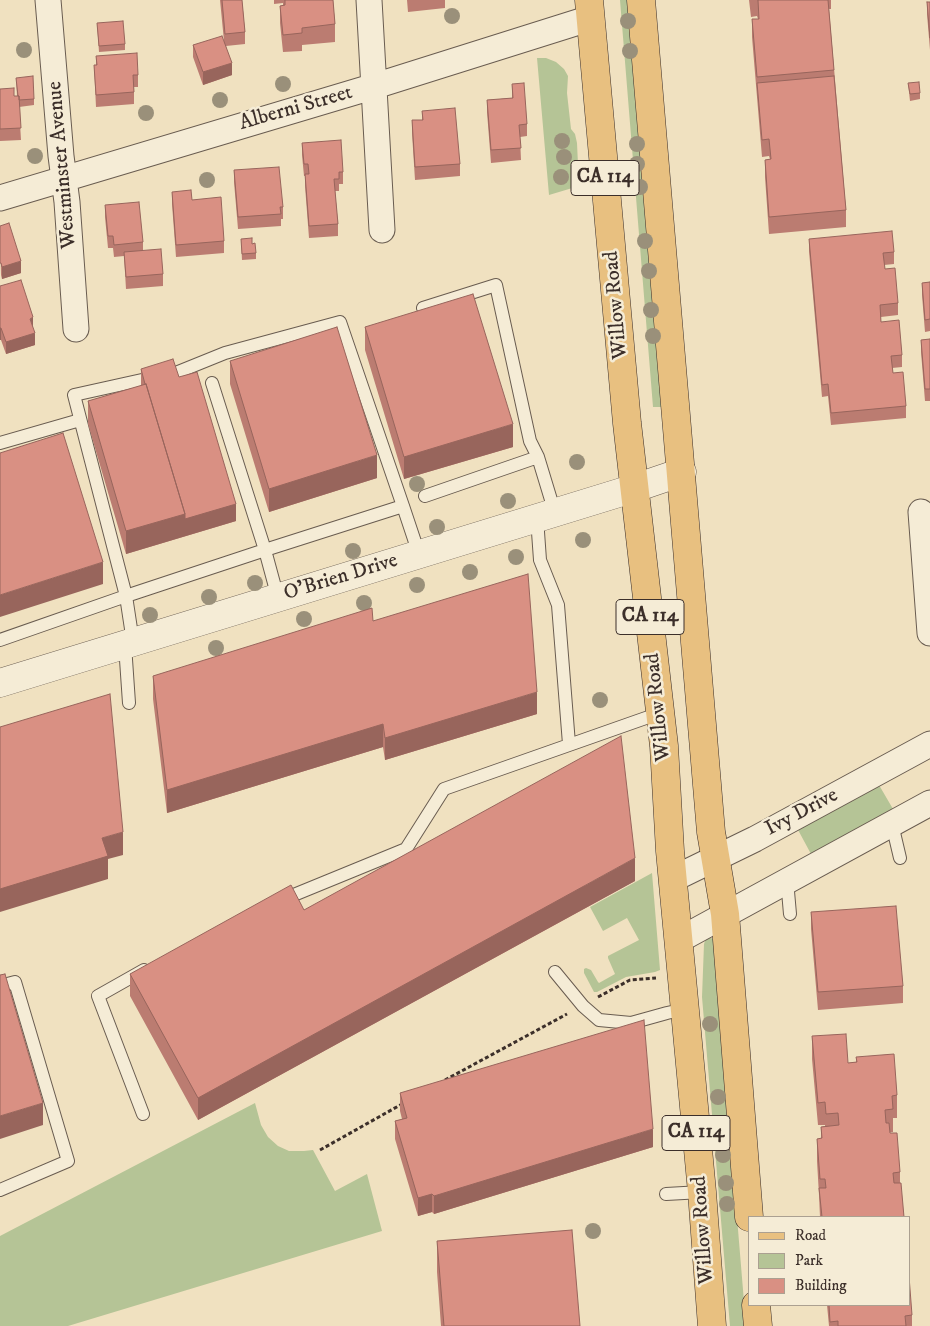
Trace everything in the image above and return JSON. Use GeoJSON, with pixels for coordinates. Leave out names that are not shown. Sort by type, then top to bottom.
{"type":"FeatureCollection","features":[{"type":"Feature","properties":{"kind":"main road","name":"Willow Road"},"geometry":{"type":"LineString","coordinates":[[641,0],[711,832],[725,914],[749,1216]]}},
{"type":"Feature","properties":{"kind":"main road","name":"Willow Road"},"geometry":{"type":"LineString","coordinates":[[590,9],[628,423],[664,746],[673,879],[702,1192],[712,1326]]}},
{"type":"Feature","properties":{"kind":"main road"},"geometry":{"type":"LineString","coordinates":[[756,1306],[758,1326]]}},
{"type":"Feature","properties":{"kind":"street","name":"Westminster Avenue"},"geometry":{"type":"LineString","coordinates":[[48,0],[76,329]]}},
{"type":"Feature","properties":{"kind":"street"},"geometry":{"type":"LineString","coordinates":[[369,0],[382,230]]}},
{"type":"Feature","properties":{"kind":"street","name":"Alberni Street"},"geometry":{"type":"LineString","coordinates":[[0,198],[375,86],[590,9]]}},
{"type":"Feature","properties":{"kind":"street","name":"O'Brien Drive"},"geometry":{"type":"LineString","coordinates":[[0,682],[129,644],[682,472]]}},
{"type":"Feature","properties":{"kind":"street"},"geometry":{"type":"LineString","coordinates":[[920,512],[930,633]]}},
{"type":"Feature","properties":{"kind":"street","name":"Ivy Drive"},"geometry":{"type":"LineString","coordinates":[[673,879],[755,839],[928,747]]}},
{"type":"Feature","properties":{"kind":"street"},"geometry":{"type":"LineString","coordinates":[[679,940],[930,803]]}},
{"type":"Feature","properties":{"kind":"lane"},"geometry":{"type":"LineString","coordinates":[[423,308],[496,285],[530,441],[538,457],[546,515],[540,560],[558,605],[569,744]]}},
{"type":"Feature","properties":{"kind":"lane"},"geometry":{"type":"LineString","coordinates":[[129,703],[129,644],[126,596],[74,395],[178,372],[225,353],[340,322],[419,554]]}},
{"type":"Feature","properties":{"kind":"lane"},"geometry":{"type":"LineString","coordinates":[[212,384],[265,550],[278,598]]}},
{"type":"Feature","properties":{"kind":"lane"},"geometry":{"type":"LineString","coordinates":[[0,443],[80,420]]}},
{"type":"Feature","properties":{"kind":"lane"},"geometry":{"type":"LineString","coordinates":[[425,496],[538,457]]}},
{"type":"Feature","properties":{"kind":"lane"},"geometry":{"type":"LineString","coordinates":[[0,640],[126,596],[403,506]]}},
{"type":"Feature","properties":{"kind":"lane"},"geometry":{"type":"LineString","coordinates":[[265,906],[406,849],[444,789],[660,713]]}},
{"type":"Feature","properties":{"kind":"lane"},"geometry":{"type":"LineString","coordinates":[[892,824],[900,858]]}},
{"type":"Feature","properties":{"kind":"lane"},"geometry":{"type":"LineString","coordinates":[[787,880],[790,914]]}},
{"type":"Feature","properties":{"kind":"lane"},"geometry":{"type":"LineString","coordinates":[[142,1114],[98,996],[156,964]]}},
{"type":"Feature","properties":{"kind":"lane"},"geometry":{"type":"LineString","coordinates":[[555,972],[583,1006],[599,1020],[631,1023],[685,1009]]}},
{"type":"Feature","properties":{"kind":"lane"},"geometry":{"type":"LineString","coordinates":[[0,986],[14,982],[68,1161],[0,1190]]}},
{"type":"Feature","properties":{"kind":"lane"},"geometry":{"type":"LineString","coordinates":[[666,1194],[702,1192]]}},
{"type":"Feature","properties":{"kind":"path"},"geometry":{"type":"LineString","coordinates":[[444,1080],[630,980],[664,978]]}},
{"type":"Feature","properties":{"kind":"path"},"geometry":{"type":"LineString","coordinates":[[320,1150],[403,1104]]}},
{"type":"Feature","properties":{"kind":"green space"},"geometry":{"type":"Polygon","coordinates":[[[620,0],[631,0],[668,407],[653,407],[620,0]]]}},
{"type":"Feature","properties":{"kind":"green space"},"geometry":{"type":"Polygon","coordinates":[[[537,58],[546,58],[556,62],[564,69],[568,76],[567,93],[571,129],[575,134],[577,143],[579,186],[549,195],[537,58]]]}},
{"type":"Feature","properties":{"kind":"green space"},"geometry":{"type":"Polygon","coordinates":[[[879,785],[893,809],[811,854],[797,828],[879,785]]]}},
{"type":"Feature","properties":{"kind":"green space"},"geometry":{"type":"Polygon","coordinates":[[[652,873],[660,970],[626,977],[594,992],[584,973],[584,969],[591,970],[599,983],[615,974],[608,956],[639,940],[627,918],[603,931],[590,907],[652,873]]]}},
{"type":"Feature","properties":{"kind":"green space"},"geometry":{"type":"Polygon","coordinates":[[[710,937],[714,940],[746,1326],[730,1326],[702,997],[704,944],[710,937]]]}},
{"type":"Feature","properties":{"kind":"green space"},"geometry":{"type":"Polygon","coordinates":[[[255,1103],[261,1125],[268,1137],[278,1146],[289,1151],[313,1150],[335,1191],[367,1174],[382,1231],[68,1326],[0,1326],[0,1236],[255,1103]]]}},
{"type":"Feature","properties":{"kind":"building"},"geometry":{"type":"Polygon","coordinates":[[[222,0],[242,0],[245,32],[225,34],[222,0]]]}},
{"type":"Feature","properties":{"kind":"building"},"geometry":{"type":"Polygon","coordinates":[[[285,0],[333,0],[335,24],[302,28],[302,33],[283,35],[280,6],[285,5],[285,0]]]}},
{"type":"Feature","properties":{"kind":"building"},"geometry":{"type":"Polygon","coordinates":[[[758,0],[828,0],[834,70],[757,77],[752,19],[759,19],[758,0]]]}},
{"type":"Feature","properties":{"kind":"building"},"geometry":{"type":"Polygon","coordinates":[[[927,2],[930,2],[930,38],[927,2]]]}},
{"type":"Feature","properties":{"kind":"building"},"geometry":{"type":"Polygon","coordinates":[[[123,21],[125,44],[99,46],[97,23],[123,21]]]}},
{"type":"Feature","properties":{"kind":"building"},"geometry":{"type":"Polygon","coordinates":[[[222,36],[232,63],[203,72],[193,45],[222,36]]]}},
{"type":"Feature","properties":{"kind":"building"},"geometry":{"type":"Polygon","coordinates":[[[137,53],[138,75],[133,75],[134,92],[96,95],[94,65],[97,65],[96,56],[137,53]]]}},
{"type":"Feature","properties":{"kind":"building"},"geometry":{"type":"Polygon","coordinates":[[[33,76],[34,99],[19,100],[16,78],[33,76]]]}},
{"type":"Feature","properties":{"kind":"building"},"geometry":{"type":"Polygon","coordinates":[[[834,76],[846,210],[769,217],[765,160],[771,159],[769,139],[762,140],[757,83],[834,76]]]}},
{"type":"Feature","properties":{"kind":"building"},"geometry":{"type":"Polygon","coordinates":[[[919,82],[920,93],[910,94],[908,83],[919,82]]]}},
{"type":"Feature","properties":{"kind":"building"},"geometry":{"type":"Polygon","coordinates":[[[524,83],[527,124],[519,125],[521,148],[491,150],[487,100],[513,98],[512,84],[524,83]]]}},
{"type":"Feature","properties":{"kind":"building"},"geometry":{"type":"Polygon","coordinates":[[[14,88],[14,96],[19,96],[21,128],[0,129],[0,89],[14,88]]]}},
{"type":"Feature","properties":{"kind":"building"},"geometry":{"type":"Polygon","coordinates":[[[455,108],[460,164],[415,167],[412,120],[423,120],[422,111],[455,108]]]}},
{"type":"Feature","properties":{"kind":"building"},"geometry":{"type":"Polygon","coordinates":[[[341,140],[343,172],[339,172],[339,179],[334,179],[338,224],[309,226],[305,174],[309,174],[308,164],[304,164],[302,143],[341,140]]]}},
{"type":"Feature","properties":{"kind":"building"},"geometry":{"type":"Polygon","coordinates":[[[279,167],[283,207],[280,207],[281,214],[238,217],[234,170],[279,167]]]}},
{"type":"Feature","properties":{"kind":"building"},"geometry":{"type":"Polygon","coordinates":[[[191,190],[192,200],[221,197],[224,241],[176,245],[172,192],[191,190]]]}},
{"type":"Feature","properties":{"kind":"building"},"geometry":{"type":"Polygon","coordinates":[[[139,202],[143,242],[114,245],[113,236],[108,236],[105,205],[139,202]]]}},
{"type":"Feature","properties":{"kind":"building"},"geometry":{"type":"Polygon","coordinates":[[[9,223],[21,261],[2,267],[0,263],[0,226],[9,223]]]}},
{"type":"Feature","properties":{"kind":"building"},"geometry":{"type":"Polygon","coordinates":[[[892,231],[894,252],[883,253],[885,269],[895,268],[898,303],[880,305],[881,322],[899,320],[902,355],[891,356],[893,373],[903,372],[906,406],[831,413],[828,384],[822,385],[809,239],[892,231]]]}},
{"type":"Feature","properties":{"kind":"building"},"geometry":{"type":"Polygon","coordinates":[[[252,238],[252,244],[255,243],[256,253],[242,254],[241,239],[252,238]]]}},
{"type":"Feature","properties":{"kind":"building"},"geometry":{"type":"Polygon","coordinates":[[[161,249],[163,274],[126,277],[124,252],[161,249]]]}},
{"type":"Feature","properties":{"kind":"building"},"geometry":{"type":"Polygon","coordinates":[[[21,280],[33,317],[30,319],[35,333],[6,342],[0,328],[0,286],[21,280]]]}},
{"type":"Feature","properties":{"kind":"building"},"geometry":{"type":"Polygon","coordinates":[[[930,282],[930,319],[925,320],[922,283],[930,282]]]}},
{"type":"Feature","properties":{"kind":"building"},"geometry":{"type":"Polygon","coordinates":[[[473,294],[513,424],[404,457],[365,327],[473,294]]]}},
{"type":"Feature","properties":{"kind":"building"},"geometry":{"type":"Polygon","coordinates":[[[337,327],[377,455],[269,489],[230,361],[337,327]]]}},
{"type":"Feature","properties":{"kind":"building"},"geometry":{"type":"Polygon","coordinates":[[[930,339],[930,389],[925,389],[921,340],[930,339]]]}},
{"type":"Feature","properties":{"kind":"building"},"geometry":{"type":"Polygon","coordinates":[[[173,359],[179,377],[197,372],[236,504],[185,519],[141,369],[173,359]]]}},
{"type":"Feature","properties":{"kind":"building"},"geometry":{"type":"Polygon","coordinates":[[[146,384],[185,514],[126,531],[88,401],[146,384]]]}},
{"type":"Feature","properties":{"kind":"building"},"geometry":{"type":"Polygon","coordinates":[[[63,433],[103,562],[0,595],[0,453],[63,433]]]}},
{"type":"Feature","properties":{"kind":"building"},"geometry":{"type":"Polygon","coordinates":[[[528,574],[537,692],[385,738],[383,724],[167,790],[153,676],[372,608],[373,621],[528,574]]]}},
{"type":"Feature","properties":{"kind":"building"},"geometry":{"type":"Polygon","coordinates":[[[110,694],[123,832],[102,838],[108,856],[0,889],[0,727],[110,694]]]}},
{"type":"Feature","properties":{"kind":"building"},"geometry":{"type":"Polygon","coordinates":[[[621,736],[635,858],[198,1098],[130,974],[291,885],[304,910],[621,736]]]}},
{"type":"Feature","properties":{"kind":"building"},"geometry":{"type":"Polygon","coordinates":[[[896,906],[903,986],[818,992],[811,912],[896,906]]]}},
{"type":"Feature","properties":{"kind":"building"},"geometry":{"type":"Polygon","coordinates":[[[5,974],[43,1103],[0,1116],[0,975],[5,974]]]}},
{"type":"Feature","properties":{"kind":"building"},"geometry":{"type":"Polygon","coordinates":[[[644,1020],[653,1129],[434,1196],[432,1194],[418,1198],[395,1121],[407,1118],[400,1093],[644,1020]]]}},
{"type":"Feature","properties":{"kind":"building"},"geometry":{"type":"Polygon","coordinates":[[[846,1034],[848,1063],[857,1062],[856,1057],[894,1054],[897,1095],[892,1096],[893,1109],[885,1110],[886,1123],[889,1123],[890,1133],[897,1133],[900,1172],[893,1173],[894,1183],[901,1183],[904,1216],[822,1216],[819,1188],[826,1188],[825,1179],[820,1179],[817,1139],[822,1138],[821,1127],[839,1125],[838,1113],[826,1114],[825,1102],[818,1103],[812,1036],[846,1034]]]}},
{"type":"Feature","properties":{"kind":"building"},"geometry":{"type":"Polygon","coordinates":[[[572,1230],[580,1326],[444,1326],[437,1241],[572,1230]]]}},
{"type":"Feature","properties":{"kind":"building"},"geometry":{"type":"Polygon","coordinates":[[[910,1289],[912,1315],[905,1316],[906,1326],[838,1326],[838,1321],[830,1322],[829,1306],[910,1306],[910,1289]]]}}]}
